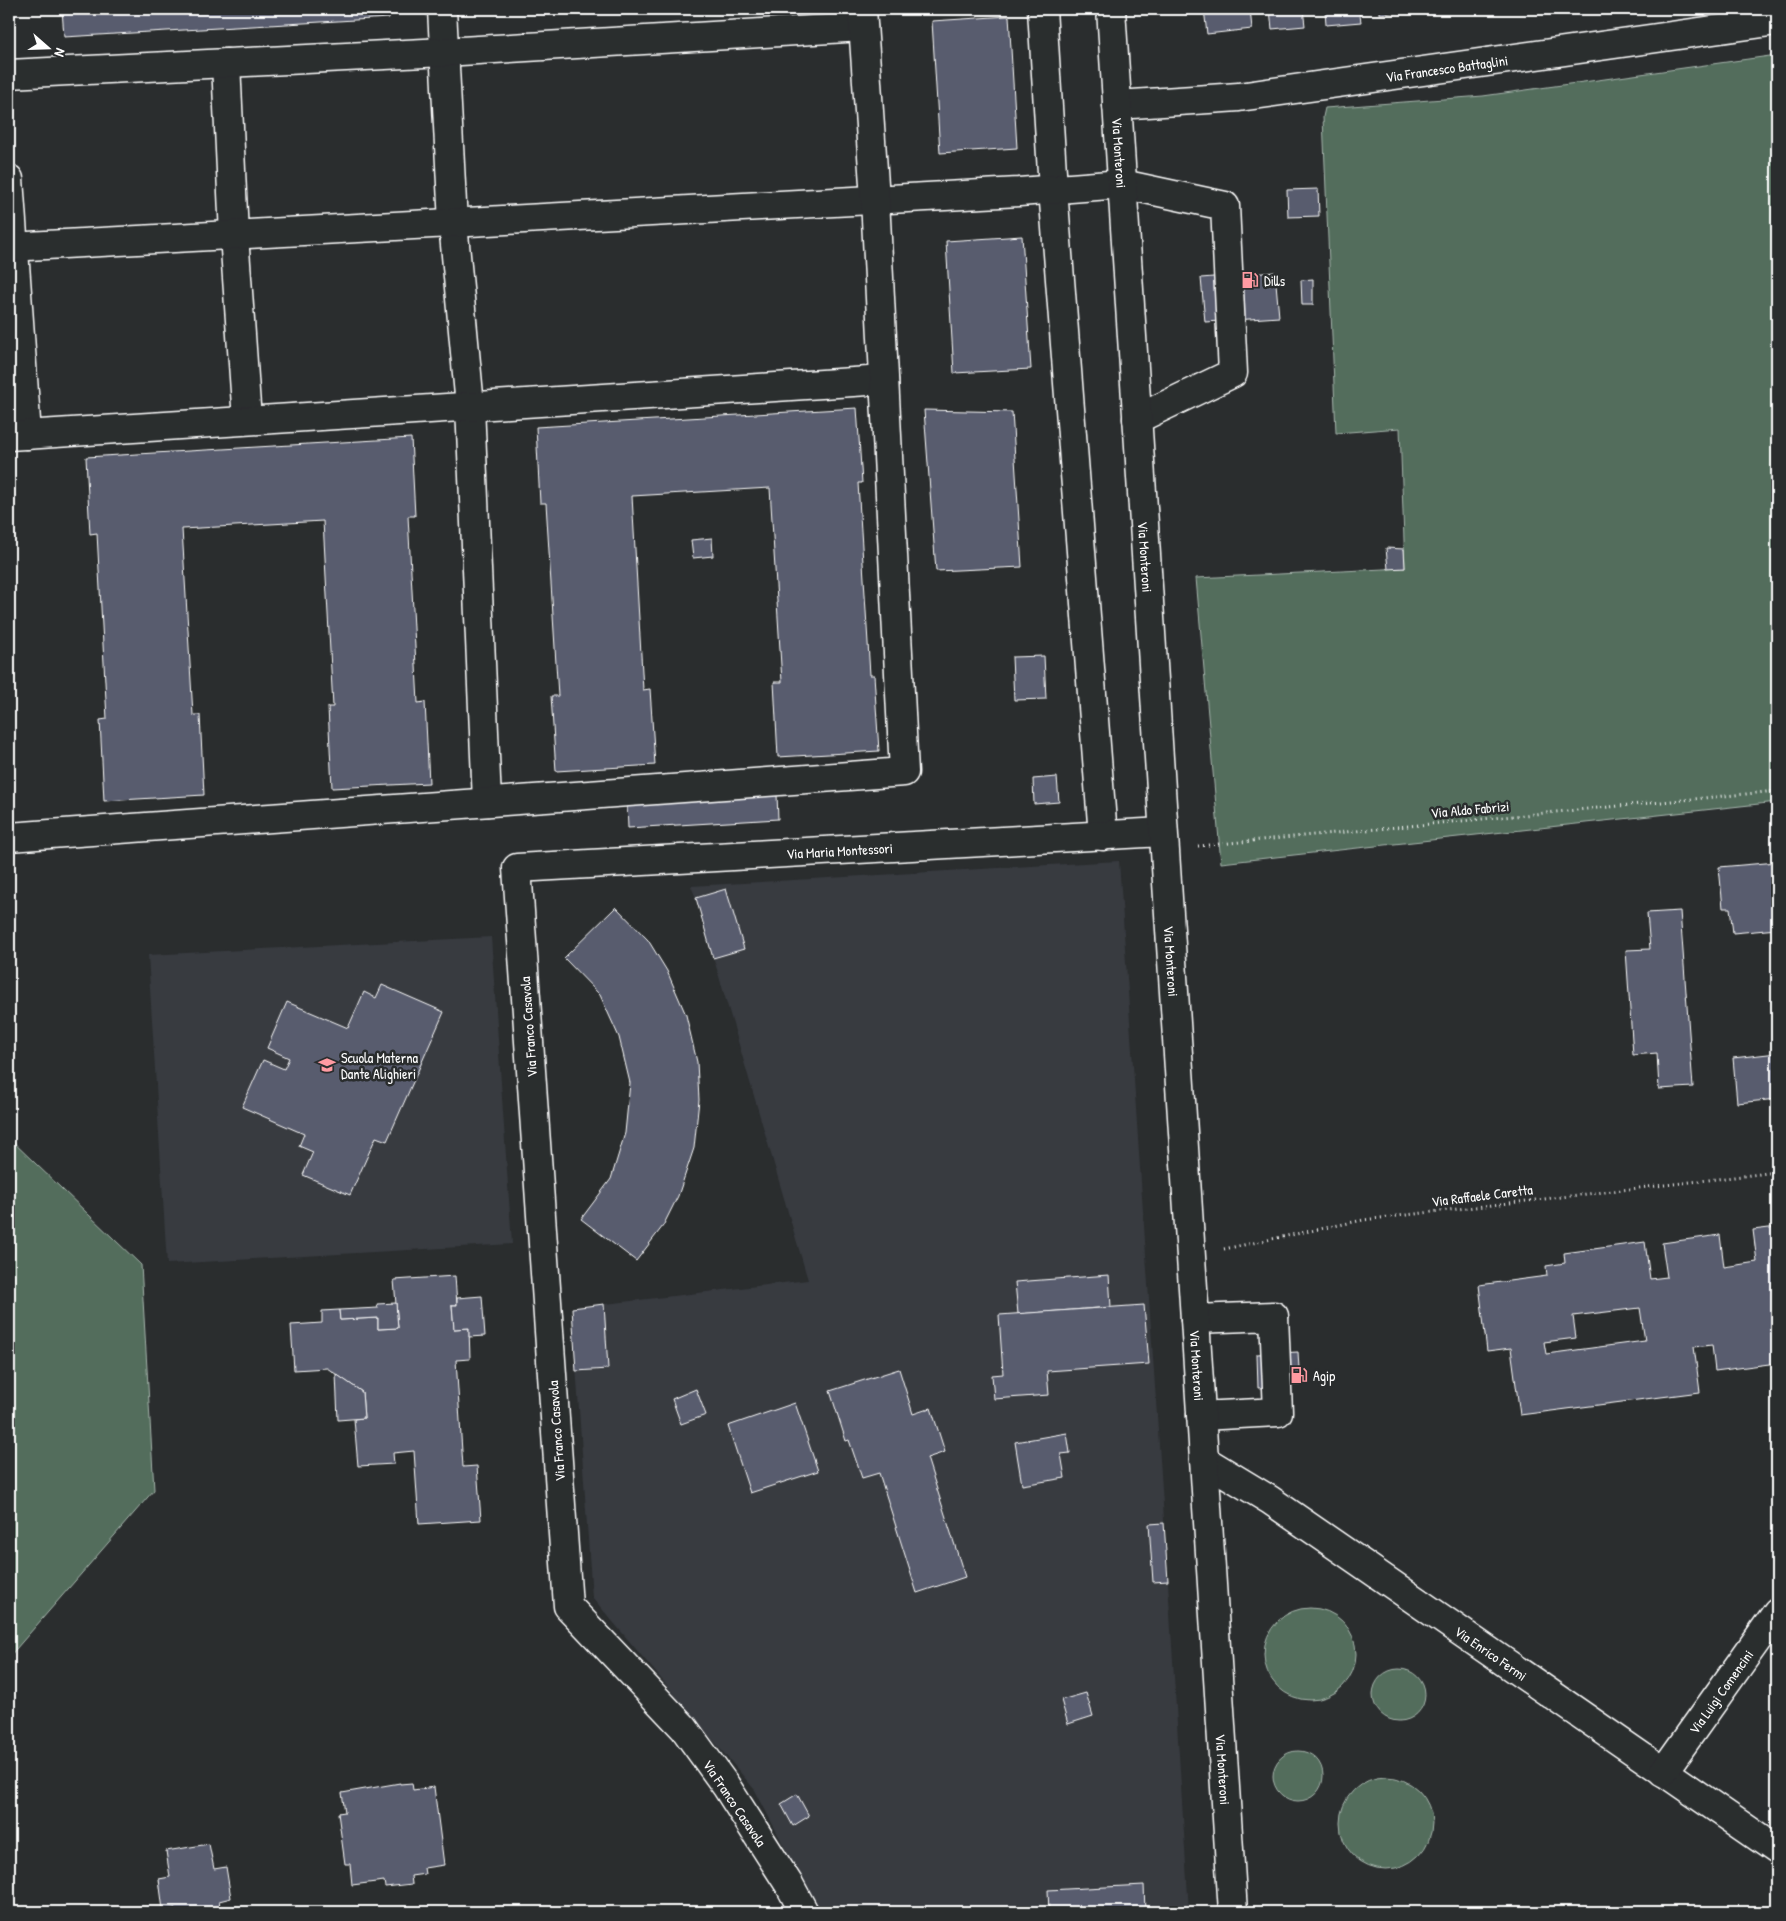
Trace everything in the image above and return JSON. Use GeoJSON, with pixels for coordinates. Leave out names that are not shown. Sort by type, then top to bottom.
{"type":"FeatureCollection","features":[{"type":"Feature","properties":{"kind":"street"},"geometry":{"type":"LineString","coordinates":[[442,9],[453,223],[470,406],[487,802]]}},
{"type":"Feature","properties":{"kind":"street"},"geometry":{"type":"LineString","coordinates":[[1042,9],[1053,189],[1102,836]]}},
{"type":"Feature","properties":{"kind":"street","name":"Via Monteroni"},"geometry":{"type":"LineString","coordinates":[[1111,9],[1233,1912]]}},
{"type":"Feature","properties":{"kind":"street"},"geometry":{"type":"LineString","coordinates":[[9,74],[444,52],[862,18],[875,200],[904,772],[9,837]]}},
{"type":"Feature","properties":{"kind":"street","name":"Via Francesco Battaglini"},"geometry":{"type":"LineString","coordinates":[[1117,105],[1239,97],[1777,21]]}},
{"type":"Feature","properties":{"kind":"street"},"geometry":{"type":"LineString","coordinates":[[226,63],[234,235],[247,420]]}},
{"type":"Feature","properties":{"kind":"street"},"geometry":{"type":"LineString","coordinates":[[9,179],[18,435],[884,380]]}},
{"type":"Feature","properties":{"kind":"street"},"geometry":{"type":"LineString","coordinates":[[11,247],[875,200],[1122,184],[1225,206],[1233,373],[1137,419]]}},
{"type":"Feature","properties":{"kind":"street","name":"Via Maria Montessori"},"geometry":{"type":"LineString","coordinates":[[517,868],[1102,836],[1164,841]]}},
{"type":"Feature","properties":{"kind":"street","name":"Via Franco Casavola"},"geometry":{"type":"LineString","coordinates":[[517,868],[568,1606],[684,1728],[726,1786],[790,1886],[804,1912]]}},
{"type":"Feature","properties":{"kind":"street"},"geometry":{"type":"LineString","coordinates":[[1195,1320],[1274,1316],[1278,1412],[1201,1416]]}},
{"type":"Feature","properties":{"kind":"street","name":"Via Enrico Fermi"},"geometry":{"type":"LineString","coordinates":[[1204,1460],[1270,1500],[1777,1850]]}},
{"type":"Feature","properties":{"kind":"street","name":"Via Luigi Comencini"},"geometry":{"type":"LineString","coordinates":[[1663,1772],[1777,1612]]}},
{"type":"Feature","properties":{"kind":"path","name":"Via Aldo Fabrizi"},"geometry":{"type":"LineString","coordinates":[[1164,841],[1777,791]]}},
{"type":"Feature","properties":{"kind":"path","name":"Via Raffaele Caretta"},"geometry":{"type":"LineString","coordinates":[[1191,1256],[1364,1220],[1777,1172]]}},
{"type":"Feature","properties":{"kind":"shaded area"},"geometry":{"type":"Polygon","coordinates":[[[1119,861],[1189,1912],[818,1912],[755,1790],[592,1597],[572,1308],[808,1280],[691,886],[1119,861]]]}},
{"type":"Feature","properties":{"kind":"shaded area","name":"Scuola Materna Dante Alighieri"},"geometry":{"type":"Polygon","coordinates":[[[491,937],[512,1244],[167,1264],[148,955],[491,937]]]}},
{"type":"Feature","properties":{"kind":"green space"},"geometry":{"type":"Polygon","coordinates":[[[1777,55],[1777,802],[1221,863],[1196,578],[1405,568],[1400,428],[1336,433],[1323,117],[1325,108],[1483,96],[1777,55]]]}},
{"type":"Feature","properties":{"kind":"green space"},"geometry":{"type":"Polygon","coordinates":[[[9,1138],[141,1265],[154,1490],[9,1657],[9,1138]]]}},
{"type":"Feature","properties":{"kind":"green space"},"geometry":{"type":"Polygon","coordinates":[[[1310,1608],[1328,1611],[1343,1621],[1353,1636],[1356,1654],[1353,1672],[1343,1687],[1328,1697],[1310,1700],[1292,1697],[1277,1687],[1267,1672],[1264,1654],[1267,1636],[1277,1621],[1292,1611],[1310,1608]]]}},
{"type":"Feature","properties":{"kind":"green space"},"geometry":{"type":"Polygon","coordinates":[[[1399,1669],[1409,1671],[1417,1677],[1423,1685],[1425,1695],[1423,1705],[1417,1713],[1409,1719],[1399,1721],[1389,1719],[1381,1713],[1375,1705],[1373,1695],[1375,1685],[1381,1677],[1389,1671],[1399,1669]]]}},
{"type":"Feature","properties":{"kind":"green space"},"geometry":{"type":"Polygon","coordinates":[[[1303,1751],[1316,1758],[1322,1766],[1322,1786],[1316,1794],[1308,1800],[1293,1801],[1280,1794],[1274,1786],[1273,1771],[1280,1758],[1288,1752],[1303,1751]]]}},
{"type":"Feature","properties":{"kind":"green space"},"geometry":{"type":"Polygon","coordinates":[[[1386,1777],[1404,1780],[1419,1790],[1429,1805],[1432,1823],[1429,1841],[1419,1856],[1404,1866],[1386,1869],[1368,1866],[1353,1856],[1343,1841],[1340,1823],[1343,1805],[1353,1790],[1368,1780],[1386,1777]]]}},
{"type":"Feature","properties":{"kind":"building"},"geometry":{"type":"Polygon","coordinates":[[[62,9],[389,9],[389,18],[64,37],[62,9]]]}},
{"type":"Feature","properties":{"kind":"building"},"geometry":{"type":"Polygon","coordinates":[[[1204,9],[1250,9],[1252,29],[1207,34],[1204,9]]]}},
{"type":"Feature","properties":{"kind":"building"},"geometry":{"type":"Polygon","coordinates":[[[1270,9],[1303,9],[1305,26],[1272,29],[1270,9]]]}},
{"type":"Feature","properties":{"kind":"building"},"geometry":{"type":"Polygon","coordinates":[[[1325,9],[1359,9],[1361,22],[1326,25],[1325,9]]]}},
{"type":"Feature","properties":{"kind":"building"},"geometry":{"type":"Polygon","coordinates":[[[1380,9],[1412,9],[1412,10],[1380,14],[1380,9]]]}},
{"type":"Feature","properties":{"kind":"building"},"geometry":{"type":"Polygon","coordinates":[[[1430,9],[1452,9],[1430,13],[1430,9]]]}},
{"type":"Feature","properties":{"kind":"building"},"geometry":{"type":"Polygon","coordinates":[[[1009,16],[1017,148],[940,153],[932,21],[1009,16]]]}},
{"type":"Feature","properties":{"kind":"building"},"geometry":{"type":"Polygon","coordinates":[[[1318,189],[1319,216],[1288,217],[1287,190],[1318,189]]]}},
{"type":"Feature","properties":{"kind":"building"},"geometry":{"type":"Polygon","coordinates":[[[1022,236],[1031,369],[954,373],[946,241],[1022,236]]]}},
{"type":"Feature","properties":{"kind":"building"},"geometry":{"type":"Polygon","coordinates":[[[1275,272],[1279,317],[1205,322],[1201,278],[1275,272]]]}},
{"type":"Feature","properties":{"kind":"building"},"geometry":{"type":"Polygon","coordinates":[[[1313,279],[1313,305],[1302,305],[1301,280],[1313,279]]]}},
{"type":"Feature","properties":{"kind":"building"},"geometry":{"type":"Polygon","coordinates":[[[857,408],[862,483],[858,483],[870,675],[874,675],[879,751],[778,757],[774,682],[782,682],[770,488],[632,496],[643,690],[650,689],[655,765],[556,771],[551,696],[558,696],[546,503],[540,503],[536,427],[857,408]]]}},
{"type":"Feature","properties":{"kind":"building"},"geometry":{"type":"Polygon","coordinates":[[[924,410],[1012,412],[1022,567],[936,571],[924,410]]]}},
{"type":"Feature","properties":{"kind":"building"},"geometry":{"type":"Polygon","coordinates":[[[411,438],[415,516],[408,516],[418,703],[425,702],[429,783],[332,788],[328,707],[333,707],[323,521],[182,529],[193,715],[200,715],[204,795],[104,801],[100,720],[107,719],[97,533],[90,534],[86,457],[411,438]]]}},
{"type":"Feature","properties":{"kind":"building"},"geometry":{"type":"Polygon","coordinates":[[[712,538],[713,556],[693,558],[691,540],[712,538]]]}},
{"type":"Feature","properties":{"kind":"building"},"geometry":{"type":"Polygon","coordinates":[[[1386,548],[1404,549],[1405,568],[1388,569],[1386,548]]]}},
{"type":"Feature","properties":{"kind":"building"},"geometry":{"type":"Polygon","coordinates":[[[1044,656],[1046,699],[1014,700],[1012,657],[1044,656]]]}},
{"type":"Feature","properties":{"kind":"building"},"geometry":{"type":"Polygon","coordinates":[[[1057,777],[1059,802],[1034,804],[1033,779],[1057,777]]]}},
{"type":"Feature","properties":{"kind":"building"},"geometry":{"type":"Polygon","coordinates":[[[777,795],[778,819],[628,828],[627,804],[777,795]]]}},
{"type":"Feature","properties":{"kind":"building"},"geometry":{"type":"Polygon","coordinates":[[[1777,862],[1777,929],[1733,933],[1730,908],[1723,908],[1719,867],[1777,862]]]}},
{"type":"Feature","properties":{"kind":"building"},"geometry":{"type":"Polygon","coordinates":[[[726,889],[744,949],[713,958],[696,898],[726,889]]]}},
{"type":"Feature","properties":{"kind":"building"},"geometry":{"type":"Polygon","coordinates":[[[616,907],[648,940],[667,971],[686,1015],[697,1062],[699,1100],[694,1148],[678,1196],[663,1226],[636,1261],[581,1219],[611,1179],[625,1133],[630,1083],[619,1037],[600,995],[564,958],[616,907]]]}},
{"type":"Feature","properties":{"kind":"building"},"geometry":{"type":"Polygon","coordinates":[[[1680,911],[1693,1087],[1659,1089],[1657,1053],[1633,1055],[1626,950],[1650,949],[1647,913],[1680,911]]]}},
{"type":"Feature","properties":{"kind":"building"},"geometry":{"type":"Polygon","coordinates":[[[382,985],[444,1012],[387,1141],[376,1137],[350,1195],[303,1175],[313,1152],[299,1146],[304,1134],[242,1107],[263,1060],[284,1069],[289,1058],[267,1048],[287,1002],[348,1028],[364,992],[376,998],[382,985]]]}},
{"type":"Feature","properties":{"kind":"building"},"geometry":{"type":"Polygon","coordinates":[[[1777,1053],[1777,1099],[1737,1103],[1733,1058],[1777,1053]]]}},
{"type":"Feature","properties":{"kind":"building"},"geometry":{"type":"Polygon","coordinates":[[[1777,1227],[1777,1363],[1715,1371],[1712,1345],[1694,1347],[1700,1392],[1520,1415],[1511,1348],[1487,1351],[1479,1285],[1547,1276],[1546,1266],[1565,1263],[1564,1253],[1645,1242],[1650,1279],[1667,1277],[1662,1243],[1720,1235],[1724,1267],[1757,1262],[1753,1230],[1777,1227]],[[1640,1308],[1573,1316],[1576,1338],[1544,1342],[1546,1354],[1645,1341],[1640,1308]]]}},
{"type":"Feature","properties":{"kind":"building"},"geometry":{"type":"Polygon","coordinates":[[[1109,1275],[1111,1307],[1018,1314],[1015,1282],[1109,1275]]]}},
{"type":"Feature","properties":{"kind":"building"},"geometry":{"type":"Polygon","coordinates":[[[455,1276],[457,1305],[452,1305],[454,1329],[469,1328],[470,1359],[456,1360],[463,1467],[477,1466],[481,1520],[419,1524],[414,1451],[393,1453],[394,1464],[358,1466],[354,1419],[364,1418],[362,1392],[327,1368],[294,1370],[291,1325],[322,1323],[322,1311],[339,1310],[340,1320],[378,1318],[378,1329],[398,1328],[394,1280],[455,1276]]]}},
{"type":"Feature","properties":{"kind":"building"},"geometry":{"type":"Polygon","coordinates":[[[482,1296],[485,1336],[469,1337],[469,1328],[454,1329],[452,1305],[457,1305],[457,1298],[482,1296]]]}},
{"type":"Feature","properties":{"kind":"building"},"geometry":{"type":"Polygon","coordinates":[[[396,1303],[398,1328],[378,1329],[378,1318],[340,1320],[339,1310],[378,1308],[377,1304],[396,1303]]]}},
{"type":"Feature","properties":{"kind":"building"},"geometry":{"type":"Polygon","coordinates":[[[604,1304],[608,1369],[576,1371],[572,1308],[604,1304]]]}},
{"type":"Feature","properties":{"kind":"building"},"geometry":{"type":"Polygon","coordinates":[[[1144,1305],[1149,1364],[1047,1371],[1049,1395],[994,1399],[992,1375],[1003,1374],[999,1315],[1144,1305]]]}},
{"type":"Feature","properties":{"kind":"building"},"geometry":{"type":"Polygon","coordinates":[[[1298,1352],[1300,1385],[1258,1388],[1257,1354],[1298,1352]]]}},
{"type":"Feature","properties":{"kind":"building"},"geometry":{"type":"Polygon","coordinates":[[[899,1369],[913,1414],[931,1408],[945,1452],[927,1458],[965,1577],[917,1593],[879,1473],[862,1478],[849,1440],[846,1441],[830,1391],[899,1369]]]}},
{"type":"Feature","properties":{"kind":"building"},"geometry":{"type":"Polygon","coordinates":[[[336,1374],[362,1392],[364,1418],[338,1420],[336,1374]]]}},
{"type":"Feature","properties":{"kind":"building"},"geometry":{"type":"Polygon","coordinates":[[[696,1389],[706,1415],[681,1424],[672,1399],[696,1389]]]}},
{"type":"Feature","properties":{"kind":"building"},"geometry":{"type":"Polygon","coordinates":[[[795,1403],[818,1471],[750,1493],[728,1426],[795,1403]]]}},
{"type":"Feature","properties":{"kind":"building"},"geometry":{"type":"Polygon","coordinates":[[[1067,1433],[1070,1453],[1061,1454],[1065,1478],[1022,1485],[1015,1442],[1067,1433]]]}},
{"type":"Feature","properties":{"kind":"building"},"geometry":{"type":"Polygon","coordinates":[[[1164,1523],[1168,1581],[1153,1582],[1149,1524],[1164,1523]]]}},
{"type":"Feature","properties":{"kind":"building"},"geometry":{"type":"Polygon","coordinates":[[[1086,1693],[1093,1716],[1068,1724],[1061,1700],[1086,1693]]]}},
{"type":"Feature","properties":{"kind":"building"},"geometry":{"type":"Polygon","coordinates":[[[400,1783],[412,1783],[413,1790],[434,1787],[444,1865],[424,1868],[425,1874],[411,1876],[412,1884],[385,1887],[384,1881],[352,1885],[350,1864],[345,1864],[338,1813],[345,1812],[342,1793],[400,1783]]]}},
{"type":"Feature","properties":{"kind":"building"},"geometry":{"type":"Polygon","coordinates":[[[797,1794],[809,1816],[793,1826],[781,1804],[797,1794]]]}},
{"type":"Feature","properties":{"kind":"building"},"geometry":{"type":"Polygon","coordinates":[[[209,1844],[214,1869],[226,1867],[231,1898],[219,1901],[221,1912],[176,1912],[175,1908],[163,1910],[159,1879],[170,1877],[166,1851],[209,1844]]]}},
{"type":"Feature","properties":{"kind":"building"},"geometry":{"type":"Polygon","coordinates":[[[1144,1885],[1145,1912],[1049,1912],[1048,1890],[1144,1885]]]}},
{"type":"Feature","properties":{"kind":"place","name":"Dills"},"geometry":{"type":"Point","coordinates":[1250,280]}},
{"type":"Feature","properties":{"kind":"place","name":"Scuola Materna Dante Alighieri"},"geometry":{"type":"Point","coordinates":[327,1065]}},
{"type":"Feature","properties":{"kind":"place","name":"Agip"},"geometry":{"type":"Point","coordinates":[1299,1375]}}]}
